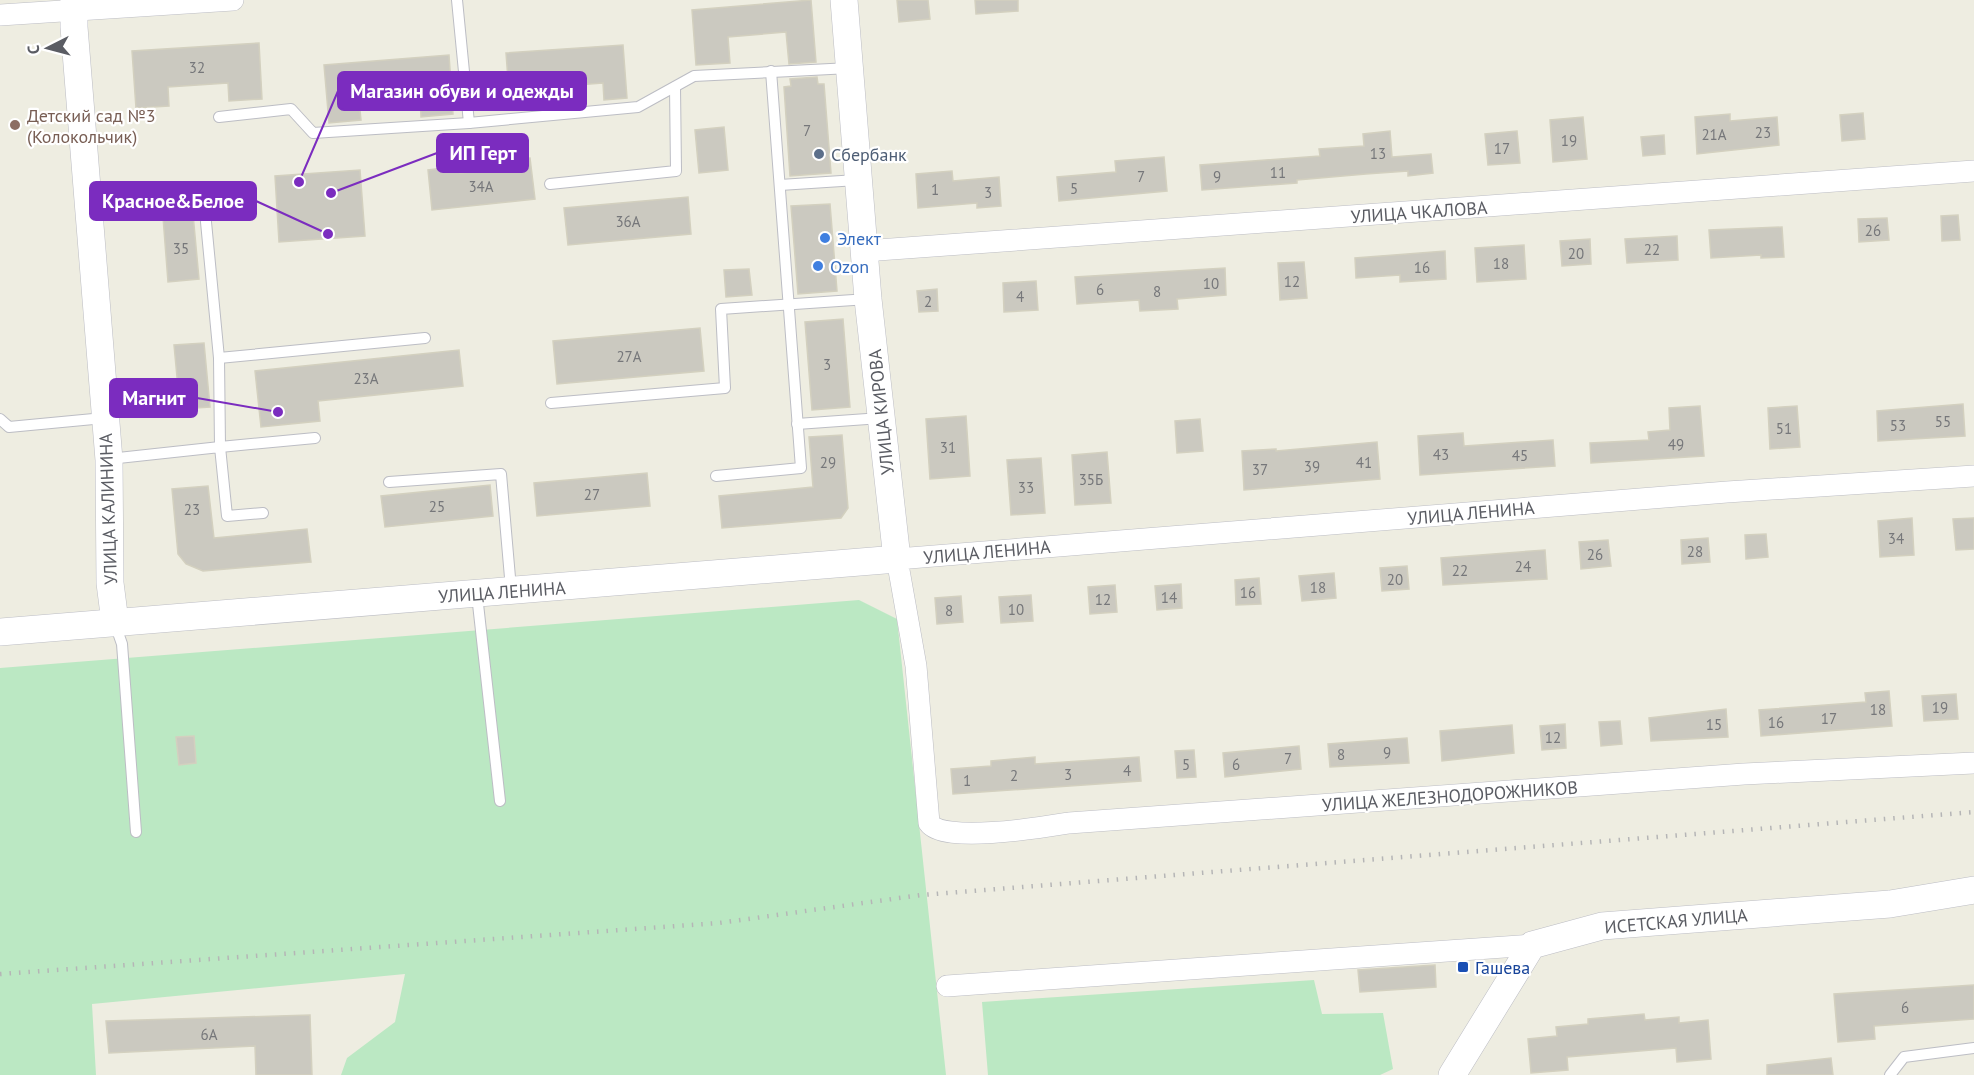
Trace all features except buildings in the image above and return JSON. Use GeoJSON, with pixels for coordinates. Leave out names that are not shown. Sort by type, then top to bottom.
{"type":"FeatureCollection","features":[{"type":"Feature","properties":{"kind":"street"},"geometry":{"type":"LineString","coordinates":[[0,15],[74,5],[233,0]]}},
{"type":"Feature","properties":{"kind":"street","name":"УЛИЦА КИРОВА"},"geometry":{"type":"LineString","coordinates":[[844,0],[868,299],[897,559],[916,666],[929,823]]}},
{"type":"Feature","properties":{"kind":"street","name":"УЛИЦА КАЛИНИНА"},"geometry":{"type":"LineString","coordinates":[[74,5],[104,418],[109,459],[110,583],[115,622]]}},
{"type":"Feature","properties":{"kind":"street","name":"УЛИЦА ЧКАЛОВА"},"geometry":{"type":"LineString","coordinates":[[864,251],[1974,171]]}},
{"type":"Feature","properties":{"kind":"street","name":"УЛИЦА ЛЕНИНА"},"geometry":{"type":"LineString","coordinates":[[0,632],[1727,492],[1974,476]]}},
{"type":"Feature","properties":{"kind":"street","name":"УЛИЦА ЖЕЛЕЗНОДОРОЖНИКОВ"},"geometry":{"type":"LineString","coordinates":[[929,823],[935,829],[950,831],[1002,832],[1069,823],[1732,775],[1974,763]]}},
{"type":"Feature","properties":{"kind":"street","name":"ИСЕТСКАЯ УЛИЦА"},"geometry":{"type":"LineString","coordinates":[[1532,945],[1602,926],[1890,904],[1974,890]]}},
{"type":"Feature","properties":{"kind":"street"},"geometry":{"type":"LineString","coordinates":[[947,986],[1532,945]]}},
{"type":"Feature","properties":{"kind":"street"},"geometry":{"type":"LineString","coordinates":[[1452,1075],[1532,945]]}},
{"type":"Feature","properties":{"kind":"lane"},"geometry":{"type":"LineString","coordinates":[[457,0],[469,123]]}},
{"type":"Feature","properties":{"kind":"lane"},"geometry":{"type":"LineString","coordinates":[[219,117],[291,110],[313,133],[469,123],[638,108],[694,76],[850,68]]}},
{"type":"Feature","properties":{"kind":"lane"},"geometry":{"type":"LineString","coordinates":[[716,477],[801,468],[771,71]]}},
{"type":"Feature","properties":{"kind":"lane"},"geometry":{"type":"LineString","coordinates":[[550,184],[676,171],[675,87]]}},
{"type":"Feature","properties":{"kind":"lane"},"geometry":{"type":"LineString","coordinates":[[780,185],[859,180]]}},
{"type":"Feature","properties":{"kind":"lane"},"geometry":{"type":"LineString","coordinates":[[207,222],[219,357],[220,447],[226,516],[263,513]]}},
{"type":"Feature","properties":{"kind":"lane"},"geometry":{"type":"LineString","coordinates":[[551,403],[725,388],[721,309],[868,299]]}},
{"type":"Feature","properties":{"kind":"lane"},"geometry":{"type":"LineString","coordinates":[[219,357],[425,338]]}},
{"type":"Feature","properties":{"kind":"lane"},"geometry":{"type":"LineString","coordinates":[[0,419],[9,427],[104,418]]}},
{"type":"Feature","properties":{"kind":"lane"},"geometry":{"type":"LineString","coordinates":[[797,424],[881,418]]}},
{"type":"Feature","properties":{"kind":"lane"},"geometry":{"type":"LineString","coordinates":[[109,459],[315,438]]}},
{"type":"Feature","properties":{"kind":"lane"},"geometry":{"type":"LineString","coordinates":[[390,482],[501,474],[511,592]]}},
{"type":"Feature","properties":{"kind":"lane"},"geometry":{"type":"LineString","coordinates":[[477,595],[500,801]]}},
{"type":"Feature","properties":{"kind":"lane"},"geometry":{"type":"LineString","coordinates":[[115,622],[122,644],[136,832]]}},
{"type":"Feature","properties":{"kind":"lane"},"geometry":{"type":"LineString","coordinates":[[1890,1075],[1904,1057],[1974,1048]]}},
{"type":"Feature","properties":{"kind":"green space"},"geometry":{"type":"Polygon","coordinates":[[[859,600],[897,619],[946,1075],[341,1075],[347,1058],[395,1022],[405,974],[92,1004],[96,1075],[0,1075],[0,668],[859,600]]]}},
{"type":"Feature","properties":{"kind":"green space"},"geometry":{"type":"Polygon","coordinates":[[[1314,980],[1322,1014],[1383,1013],[1393,1069],[1380,1075],[988,1075],[982,1002],[1314,980]]]}},
{"type":"Feature","properties":{"kind":"railway"},"geometry":{"type":"LineString","coordinates":[[0,974],[719,923],[921,895],[1974,812]]}},
{"type":"Feature","properties":{"kind":"place","name":"Детский сад №3 (Колокольчик)"},"geometry":{"type":"Point","coordinates":[15,125]}},
{"type":"Feature","properties":{"kind":"place","name":"Сбербанк"},"geometry":{"type":"Point","coordinates":[819,154]}},
{"type":"Feature","properties":{"kind":"place","name":"Магазин обуви и одежды"},"geometry":{"type":"Point","coordinates":[299,182]}},
{"type":"Feature","properties":{"kind":"place","name":"ИП Герт"},"geometry":{"type":"Point","coordinates":[331,193]}},
{"type":"Feature","properties":{"kind":"place","name":"Красное&Белое"},"geometry":{"type":"Point","coordinates":[328,234]}},
{"type":"Feature","properties":{"kind":"place","name":"Элект"},"geometry":{"type":"Point","coordinates":[825,238]}},
{"type":"Feature","properties":{"kind":"place","name":"Ozon"},"geometry":{"type":"Point","coordinates":[818,266]}},
{"type":"Feature","properties":{"kind":"place","name":"Магнит"},"geometry":{"type":"Point","coordinates":[278,412]}},
{"type":"Feature","properties":{"kind":"place","name":"Гашева"},"geometry":{"type":"Point","coordinates":[1463,967]}}]}
